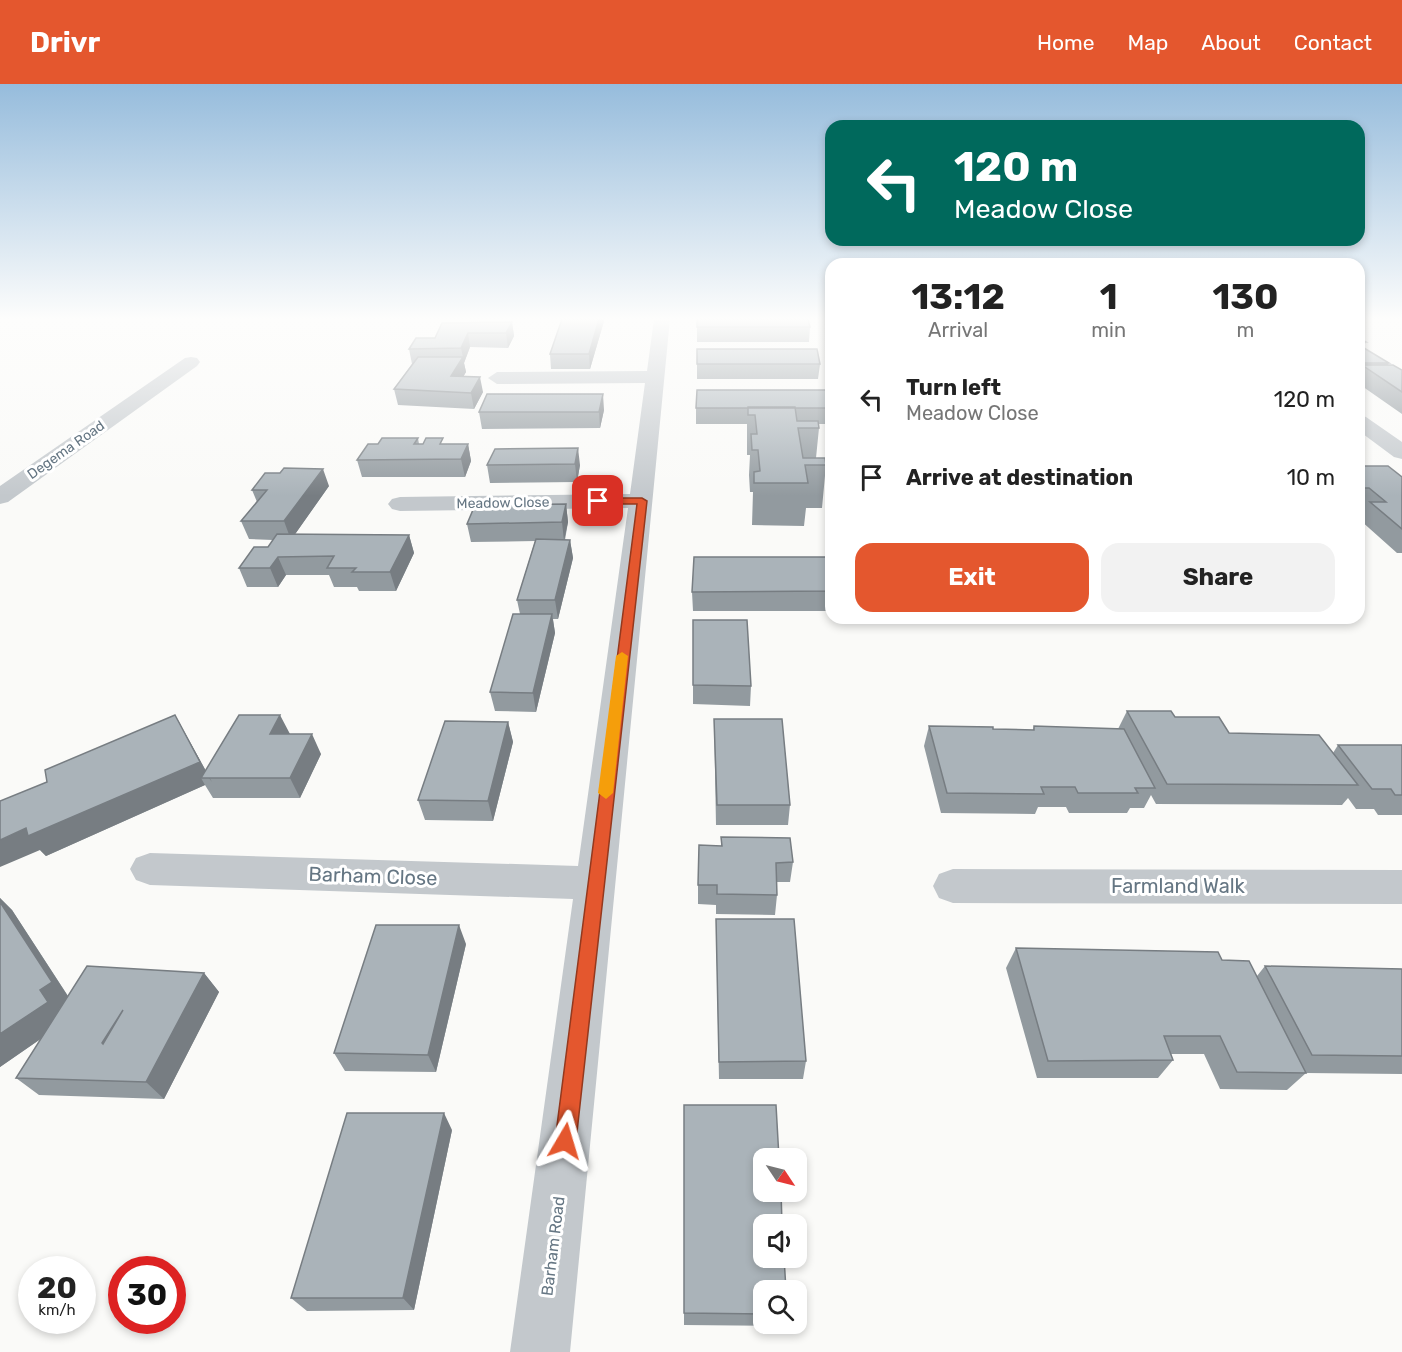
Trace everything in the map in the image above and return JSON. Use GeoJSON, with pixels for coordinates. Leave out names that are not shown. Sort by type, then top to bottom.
{"type":"FeatureCollection","features":[{"type":"Feature","properties":{"kind":"street","name":"Degema Road"},"geometry":{"type":"LineString","coordinates":[[4,491],[168,378]]}},
{"type":"Feature","properties":{"kind":"street","name":"Barham Road"},"geometry":{"type":"LineString","coordinates":[[540,1352],[642,501],[654,378]]}},
{"type":"Feature","properties":{"kind":"street"},"geometry":{"type":"LineString","coordinates":[[1365,428],[1398,465]]}},
{"type":"Feature","properties":{"kind":"street","name":"Meadow Close"},"geometry":{"type":"LineString","coordinates":[[400,504],[642,501]]}},
{"type":"Feature","properties":{"kind":"street","name":"Barham Close"},"geometry":{"type":"LineString","coordinates":[[150,869],[595,883]]}},
{"type":"Feature","properties":{"kind":"street","name":"Farmland Walk"},"geometry":{"type":"LineString","coordinates":[[953,885],[1402,887]]}},
{"type":"Feature","properties":{"kind":"building"},"geometry":{"type":"Polygon","coordinates":[[[402,378],[479,378],[471,393],[394,389],[402,378]]]}},
{"type":"Feature","properties":{"kind":"building"},"geometry":{"type":"Polygon","coordinates":[[[1382,378],[1402,378],[1402,392],[1382,378]]]}},
{"type":"Feature","properties":{"kind":"building"},"geometry":{"type":"Polygon","coordinates":[[[697,390],[825,390],[825,408],[696,408],[697,390]]]}},
{"type":"Feature","properties":{"kind":"building"},"geometry":{"type":"Polygon","coordinates":[[[487,394],[603,394],[599,412],[479,412],[487,394]]]}},
{"type":"Feature","properties":{"kind":"building"},"geometry":{"type":"Polygon","coordinates":[[[748,407],[795,407],[797,421],[818,421],[819,428],[798,428],[803,458],[825,458],[825,465],[805,465],[808,483],[754,483],[754,472],[760,471],[758,450],[752,450],[751,434],[757,434],[755,415],[748,415],[748,407]]]}},
{"type":"Feature","properties":{"kind":"building"},"geometry":{"type":"Polygon","coordinates":[[[382,438],[418,438],[414,444],[423,444],[426,438],[443,438],[440,444],[468,444],[461,459],[357,460],[368,444],[378,444],[382,438]]]}},
{"type":"Feature","properties":{"kind":"building"},"geometry":{"type":"Polygon","coordinates":[[[578,448],[575,464],[487,465],[495,449],[578,448]]]}},
{"type":"Feature","properties":{"kind":"building"},"geometry":{"type":"Polygon","coordinates":[[[1365,466],[1388,466],[1402,477],[1402,529],[1370,502],[1386,502],[1369,488],[1365,488],[1365,466]]]}},
{"type":"Feature","properties":{"kind":"building"},"geometry":{"type":"Polygon","coordinates":[[[284,468],[323,469],[284,521],[241,521],[267,490],[252,490],[265,473],[280,473],[284,468]]]}},
{"type":"Feature","properties":{"kind":"building"},"geometry":{"type":"Polygon","coordinates":[[[566,504],[562,522],[467,524],[475,505],[566,504]]]}},
{"type":"Feature","properties":{"kind":"building"},"geometry":{"type":"Polygon","coordinates":[[[277,534],[409,535],[390,572],[352,572],[356,568],[327,568],[334,556],[278,557],[270,568],[239,568],[254,547],[268,547],[277,534]]]}},
{"type":"Feature","properties":{"kind":"building"},"geometry":{"type":"Polygon","coordinates":[[[536,539],[570,540],[555,600],[517,600],[536,539]]]}},
{"type":"Feature","properties":{"kind":"building"},"geometry":{"type":"Polygon","coordinates":[[[694,557],[825,557],[825,591],[692,592],[694,557]]]}},
{"type":"Feature","properties":{"kind":"building"},"geometry":{"type":"Polygon","coordinates":[[[513,614],[552,614],[533,693],[490,692],[513,614]]]}},
{"type":"Feature","properties":{"kind":"building"},"geometry":{"type":"Polygon","coordinates":[[[693,620],[747,620],[751,686],[693,685],[693,620]]]}},
{"type":"Feature","properties":{"kind":"building"},"geometry":{"type":"Polygon","coordinates":[[[1127,711],[1171,711],[1175,717],[1219,717],[1229,733],[1319,735],[1358,785],[1167,784],[1127,711]]]}},
{"type":"Feature","properties":{"kind":"building"},"geometry":{"type":"Polygon","coordinates":[[[175,715],[200,762],[28,836],[26,828],[0,840],[0,801],[47,782],[45,770],[175,715]]]}},
{"type":"Feature","properties":{"kind":"building"},"geometry":{"type":"Polygon","coordinates":[[[239,715],[280,715],[270,734],[312,734],[290,778],[201,778],[239,715]]]}},
{"type":"Feature","properties":{"kind":"building"},"geometry":{"type":"Polygon","coordinates":[[[714,719],[782,719],[790,805],[717,805],[714,719]]]}},
{"type":"Feature","properties":{"kind":"building"},"geometry":{"type":"Polygon","coordinates":[[[445,721],[508,722],[488,801],[418,800],[445,721]]]}},
{"type":"Feature","properties":{"kind":"building"},"geometry":{"type":"Polygon","coordinates":[[[929,726],[1034,730],[1034,726],[1124,729],[1155,788],[1135,788],[1138,793],[1078,793],[1075,787],[1041,787],[1044,794],[947,793],[929,726]]]}},
{"type":"Feature","properties":{"kind":"building"},"geometry":{"type":"Polygon","coordinates":[[[1338,745],[1402,745],[1402,795],[1395,795],[1391,789],[1372,789],[1338,745]]]}},
{"type":"Feature","properties":{"kind":"building"},"geometry":{"type":"Polygon","coordinates":[[[721,837],[790,838],[793,862],[776,863],[777,895],[717,894],[717,885],[698,885],[699,845],[722,846],[721,837]]]}},
{"type":"Feature","properties":{"kind":"building"},"geometry":{"type":"Polygon","coordinates":[[[0,902],[52,982],[40,990],[48,1002],[0,1034],[0,902]]]}},
{"type":"Feature","properties":{"kind":"building"},"geometry":{"type":"Polygon","coordinates":[[[716,919],[794,919],[806,1061],[719,1062],[716,919]]]}},
{"type":"Feature","properties":{"kind":"building"},"geometry":{"type":"Polygon","coordinates":[[[376,925],[459,925],[428,1055],[334,1053],[376,925]]]}},
{"type":"Feature","properties":{"kind":"building"},"geometry":{"type":"Polygon","coordinates":[[[1016,948],[1218,952],[1222,960],[1249,961],[1306,1073],[1237,1072],[1220,1036],[1164,1036],[1173,1060],[1048,1061],[1016,948]]]}},
{"type":"Feature","properties":{"kind":"building"},"geometry":{"type":"Polygon","coordinates":[[[87,966],[204,973],[146,1082],[16,1078],[87,966]],[[123,1010],[102,1043],[103,1044],[123,1010]]]}},
{"type":"Feature","properties":{"kind":"building"},"geometry":{"type":"Polygon","coordinates":[[[1265,966],[1402,969],[1402,1056],[1312,1055],[1265,966]]]}},
{"type":"Feature","properties":{"kind":"building"},"geometry":{"type":"Polygon","coordinates":[[[684,1105],[776,1105],[778,1148],[753,1148],[753,1202],[781,1202],[782,1214],[753,1214],[753,1268],[785,1268],[785,1280],[753,1280],[753,1314],[684,1313],[684,1105]]]}},
{"type":"Feature","properties":{"kind":"building"},"geometry":{"type":"Polygon","coordinates":[[[347,1113],[444,1113],[403,1298],[291,1298],[347,1113]]]}},
{"type":"Feature","properties":{"kind":"slow traffic"},"geometry":{"type":"LineString","coordinates":[[606,793],[622,656]]}},
{"type":"Feature","properties":{"kind":"route"},"geometry":{"type":"LineString","coordinates":[[565,1141],[642,501],[598,501]]}}]}
